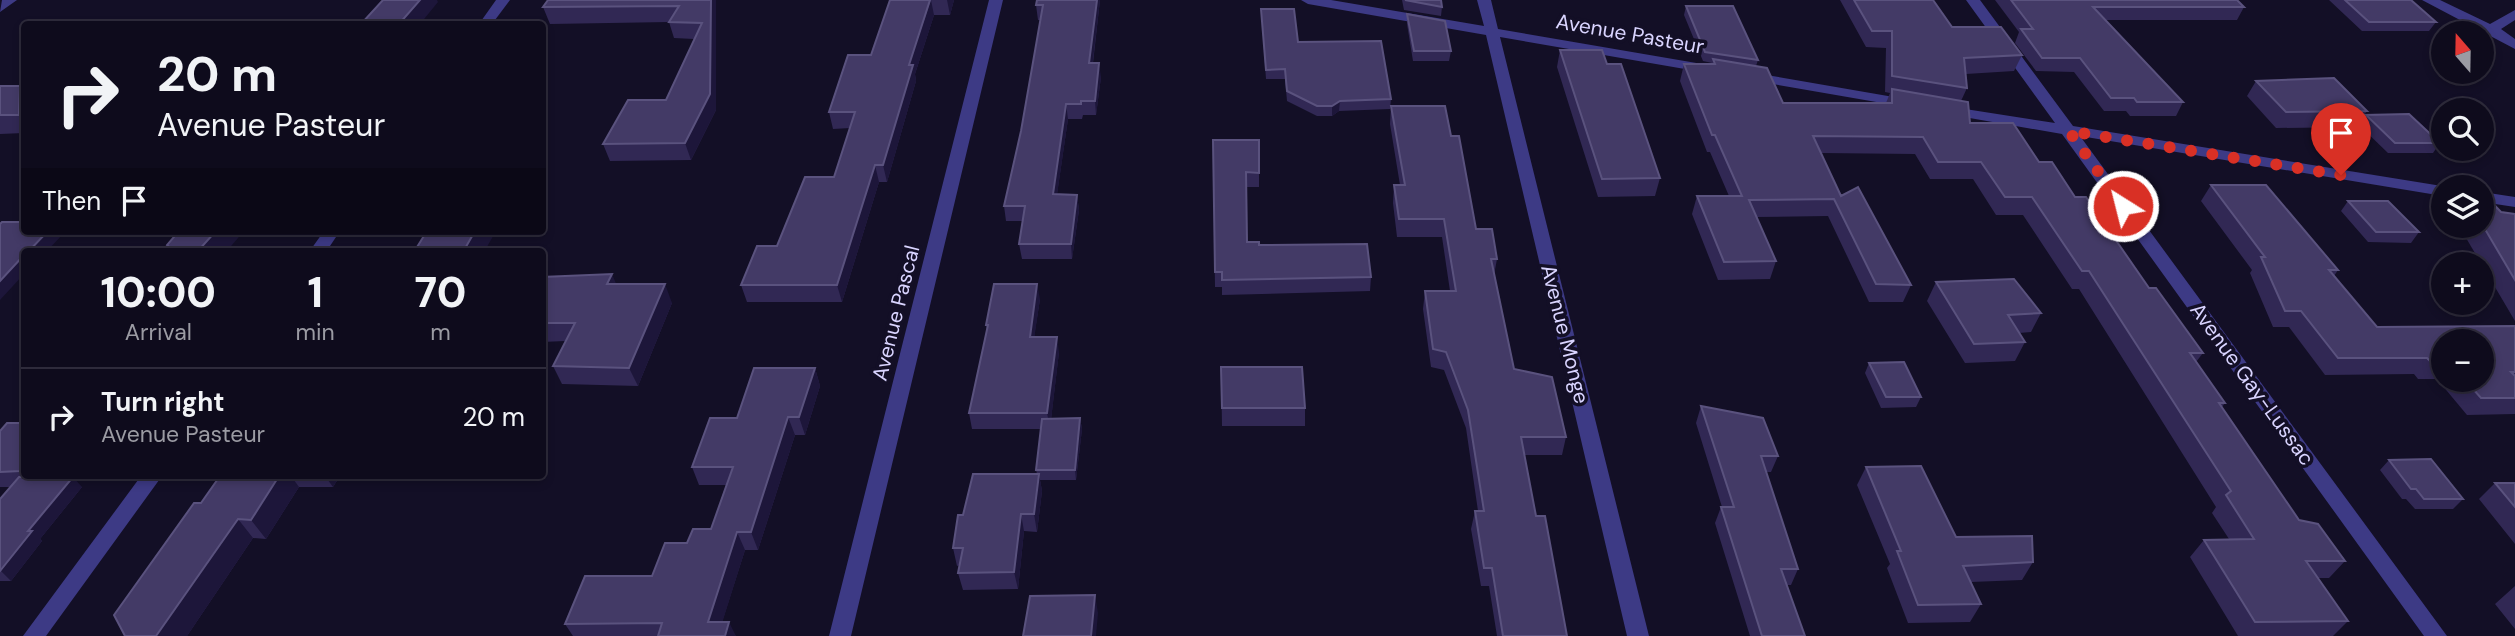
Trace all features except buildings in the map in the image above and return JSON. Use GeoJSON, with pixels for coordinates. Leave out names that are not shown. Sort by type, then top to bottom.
{"type":"FeatureCollection","features":[{"type":"Feature","properties":{"kind":"street"},"geometry":{"type":"LineString","coordinates":[[0,8],[10,0]]}},
{"type":"Feature","properties":{"kind":"street"},"geometry":{"type":"LineString","coordinates":[[487,21],[503,0]]}},
{"type":"Feature","properties":{"kind":"street","name":"Avenue Pascal"},"geometry":{"type":"LineString","coordinates":[[840,636],[996,0]]}},
{"type":"Feature","properties":{"kind":"street","name":"Avenue Pasteur"},"geometry":{"type":"LineString","coordinates":[[1308,0],[2069,131],[2431,189]]}},
{"type":"Feature","properties":{"kind":"street","name":"Avenue Monge"},"geometry":{"type":"LineString","coordinates":[[1484,0],[1638,636]]}},
{"type":"Feature","properties":{"kind":"street","name":"Avenue Gay-Lussac"},"geometry":{"type":"LineString","coordinates":[[1973,0],[2436,636]]}},
{"type":"Feature","properties":{"kind":"street"},"geometry":{"type":"LineString","coordinates":[[2429,0],[2472,21]]}},
{"type":"Feature","properties":{"kind":"street"},"geometry":{"type":"LineString","coordinates":[[2494,27],[2515,14]]}},
{"type":"Feature","properties":{"kind":"street"},"geometry":{"type":"LineString","coordinates":[[2494,32],[2515,45]]}},
{"type":"Feature","properties":{"kind":"street"},"geometry":{"type":"LineString","coordinates":[[2494,199],[2515,202]]}},
{"type":"Feature","properties":{"kind":"street"},"geometry":{"type":"LineString","coordinates":[[34,636],[150,479]]}},
{"type":"Feature","properties":{"kind":"route"},"geometry":{"type":"LineString","coordinates":[[2123,206],[2069,131],[2341,175]]}}]}
